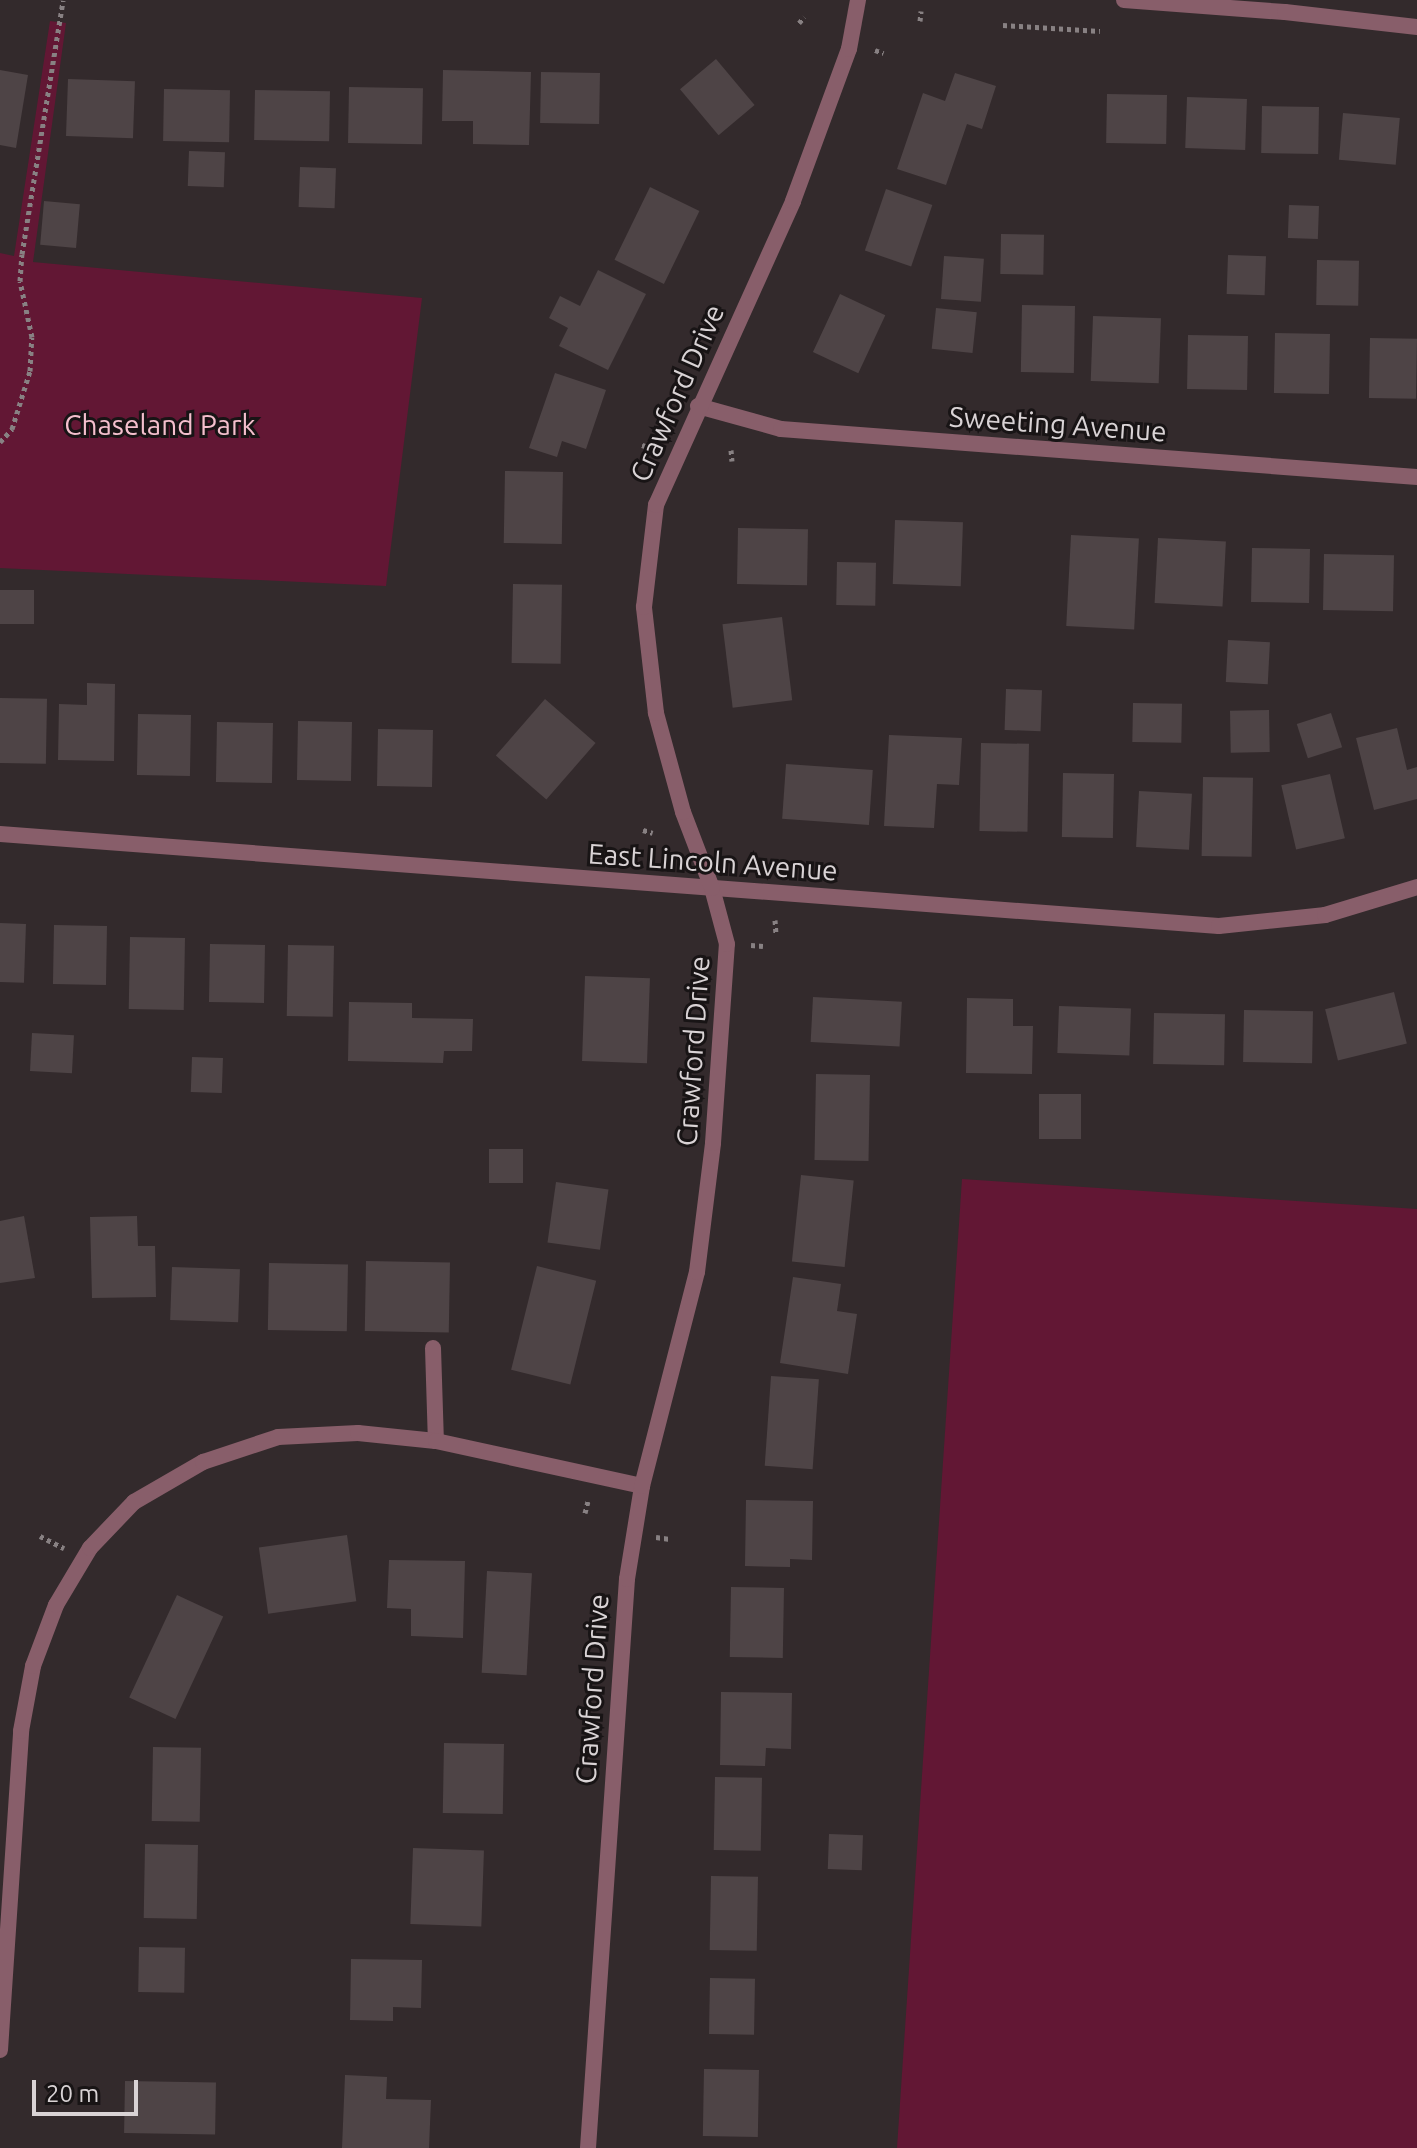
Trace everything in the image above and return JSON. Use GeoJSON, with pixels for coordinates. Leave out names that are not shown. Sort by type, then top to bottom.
{"type":"FeatureCollection","features":[{"type":"Feature","properties":{"kind":"street","name":"Crawford Drive"},"geometry":{"type":"LineString","coordinates":[[588,2148],[627,1579],[642,1486],[697,1272],[713,1143],[727,944],[712,888],[683,812],[656,713],[644,607],[656,505],[793,201],[849,49],[858,0]]}},
{"type":"Feature","properties":{"kind":"street"},"geometry":{"type":"LineString","coordinates":[[1124,0],[1285,12],[1417,27]]}},
{"type":"Feature","properties":{"kind":"street","name":"Sweeting Avenue"},"geometry":{"type":"LineString","coordinates":[[698,406],[781,429],[1417,477]]}},
{"type":"Feature","properties":{"kind":"street","name":"East Lincoln Avenue"},"geometry":{"type":"LineString","coordinates":[[0,834],[1219,926],[1325,915],[1417,887]]}},
{"type":"Feature","properties":{"kind":"street"},"geometry":{"type":"LineString","coordinates":[[433,1348],[436,1441]]}},
{"type":"Feature","properties":{"kind":"street"},"geometry":{"type":"LineString","coordinates":[[0,2050],[21,1731],[30,1679],[56,1605],[90,1548],[134,1502],[203,1462],[278,1437],[358,1433],[436,1441],[642,1486]]}},
{"type":"Feature","properties":{"kind":"path"},"geometry":{"type":"LineString","coordinates":[[0,442],[12,429],[30,371],[32,337],[20,281],[22,254],[63,0]]}},
{"type":"Feature","properties":{"kind":"path"},"geometry":{"type":"LineString","coordinates":[[920,21],[921,11]]}},
{"type":"Feature","properties":{"kind":"path"},"geometry":{"type":"LineString","coordinates":[[799,23],[804,17]]}},
{"type":"Feature","properties":{"kind":"path"},"geometry":{"type":"LineString","coordinates":[[1003,25],[1100,31]]}},
{"type":"Feature","properties":{"kind":"path"},"geometry":{"type":"LineString","coordinates":[[875,50],[883,53]]}},
{"type":"Feature","properties":{"kind":"path"},"geometry":{"type":"LineString","coordinates":[[642,445],[652,448]]}},
{"type":"Feature","properties":{"kind":"path"},"geometry":{"type":"LineString","coordinates":[[731,450],[732,461]]}},
{"type":"Feature","properties":{"kind":"path"},"geometry":{"type":"LineString","coordinates":[[643,830],[653,833]]}},
{"type":"Feature","properties":{"kind":"path"},"geometry":{"type":"LineString","coordinates":[[775,920],[776,933]]}},
{"type":"Feature","properties":{"kind":"path"},"geometry":{"type":"LineString","coordinates":[[750,945],[763,946]]}},
{"type":"Feature","properties":{"kind":"path"},"geometry":{"type":"LineString","coordinates":[[585,1513],[588,1500]]}},
{"type":"Feature","properties":{"kind":"green space","name":"Chaseland Park"},"geometry":{"type":"Polygon","coordinates":[[[50,21],[66,23],[33,262],[422,298],[386,586],[0,568],[0,253],[14,256],[50,21]]]}},
{"type":"Feature","properties":{"kind":"green space"},"geometry":{"type":"Polygon","coordinates":[[[962,1179],[1417,1209],[1417,2148],[897,2148],[962,1179]]]}},
{"type":"Feature","properties":{"kind":"building"},"geometry":{"type":"Polygon","coordinates":[[[716,59],[755,105],[719,135],[680,89],[716,59]]]}},
{"type":"Feature","properties":{"kind":"building"},"geometry":{"type":"Polygon","coordinates":[[[0,70],[28,75],[16,148],[0,145],[0,70]]]}},
{"type":"Feature","properties":{"kind":"building"},"geometry":{"type":"Polygon","coordinates":[[[443,70],[531,72],[529,145],[473,144],[473,121],[442,121],[443,70]]]}},
{"type":"Feature","properties":{"kind":"building"},"geometry":{"type":"Polygon","coordinates":[[[541,72],[600,73],[599,124],[540,123],[541,72]]]}},
{"type":"Feature","properties":{"kind":"building"},"geometry":{"type":"Polygon","coordinates":[[[955,73],[996,86],[982,129],[967,124],[946,185],[897,169],[923,93],[945,101],[955,73]]]}},
{"type":"Feature","properties":{"kind":"building"},"geometry":{"type":"Polygon","coordinates":[[[68,79],[135,81],[133,138],[66,136],[68,79]]]}},
{"type":"Feature","properties":{"kind":"building"},"geometry":{"type":"Polygon","coordinates":[[[349,87],[423,88],[422,144],[348,143],[349,87]]]}},
{"type":"Feature","properties":{"kind":"building"},"geometry":{"type":"Polygon","coordinates":[[[164,89],[230,90],[229,142],[163,141],[164,89]]]}},
{"type":"Feature","properties":{"kind":"building"},"geometry":{"type":"Polygon","coordinates":[[[255,90],[330,91],[329,141],[254,140],[255,90]]]}},
{"type":"Feature","properties":{"kind":"building"},"geometry":{"type":"Polygon","coordinates":[[[1107,94],[1167,95],[1166,144],[1106,143],[1107,94]]]}},
{"type":"Feature","properties":{"kind":"building"},"geometry":{"type":"Polygon","coordinates":[[[1187,97],[1247,99],[1245,150],[1185,148],[1187,97]]]}},
{"type":"Feature","properties":{"kind":"building"},"geometry":{"type":"Polygon","coordinates":[[[1262,106],[1319,107],[1318,154],[1261,153],[1262,106]]]}},
{"type":"Feature","properties":{"kind":"building"},"geometry":{"type":"Polygon","coordinates":[[[1343,113],[1400,118],[1396,165],[1339,160],[1343,113]]]}},
{"type":"Feature","properties":{"kind":"building"},"geometry":{"type":"Polygon","coordinates":[[[189,151],[225,152],[224,187],[188,186],[189,151]]]}},
{"type":"Feature","properties":{"kind":"building"},"geometry":{"type":"Polygon","coordinates":[[[300,167],[336,168],[335,208],[299,207],[300,167]]]}},
{"type":"Feature","properties":{"kind":"building"},"geometry":{"type":"Polygon","coordinates":[[[650,187],[699,211],[664,284],[614,260],[650,187]]]}},
{"type":"Feature","properties":{"kind":"building"},"geometry":{"type":"Polygon","coordinates":[[[886,189],[932,205],[911,266],[865,250],[886,189]]]}},
{"type":"Feature","properties":{"kind":"building"},"geometry":{"type":"Polygon","coordinates":[[[44,201],[80,204],[76,248],[40,245],[44,201]]]}},
{"type":"Feature","properties":{"kind":"building"},"geometry":{"type":"Polygon","coordinates":[[[1289,205],[1319,206],[1318,239],[1288,238],[1289,205]]]}},
{"type":"Feature","properties":{"kind":"building"},"geometry":{"type":"Polygon","coordinates":[[[1001,234],[1044,235],[1043,275],[1000,274],[1001,234]]]}},
{"type":"Feature","properties":{"kind":"building"},"geometry":{"type":"Polygon","coordinates":[[[1228,255],[1266,256],[1265,295],[1227,294],[1228,255]]]}},
{"type":"Feature","properties":{"kind":"building"},"geometry":{"type":"Polygon","coordinates":[[[944,256],[984,259],[981,302],[941,299],[944,256]]]}},
{"type":"Feature","properties":{"kind":"building"},"geometry":{"type":"Polygon","coordinates":[[[1317,260],[1359,261],[1358,306],[1316,305],[1317,260]]]}},
{"type":"Feature","properties":{"kind":"building"},"geometry":{"type":"Polygon","coordinates":[[[598,270],[646,294],[608,370],[559,346],[568,328],[549,318],[560,296],[580,306],[598,270]]]}},
{"type":"Feature","properties":{"kind":"building"},"geometry":{"type":"Polygon","coordinates":[[[840,294],[885,315],[858,373],[813,352],[840,294]]]}},
{"type":"Feature","properties":{"kind":"building"},"geometry":{"type":"Polygon","coordinates":[[[1022,305],[1075,306],[1074,373],[1021,372],[1022,305]]]}},
{"type":"Feature","properties":{"kind":"building"},"geometry":{"type":"Polygon","coordinates":[[[936,308],[977,312],[972,353],[932,349],[936,308]]]}},
{"type":"Feature","properties":{"kind":"building"},"geometry":{"type":"Polygon","coordinates":[[[1093,316],[1161,318],[1159,383],[1091,381],[1093,316]]]}},
{"type":"Feature","properties":{"kind":"building"},"geometry":{"type":"Polygon","coordinates":[[[1275,333],[1330,334],[1329,394],[1274,393],[1275,333]]]}},
{"type":"Feature","properties":{"kind":"building"},"geometry":{"type":"Polygon","coordinates":[[[1188,335],[1248,336],[1247,390],[1187,389],[1188,335]]]}},
{"type":"Feature","properties":{"kind":"building"},"geometry":{"type":"Polygon","coordinates":[[[1370,338],[1417,339],[1416,399],[1369,398],[1370,338]]]}},
{"type":"Feature","properties":{"kind":"building"},"geometry":{"type":"Polygon","coordinates":[[[555,373],[606,390],[586,449],[562,441],[557,457],[529,448],[555,373]]]}},
{"type":"Feature","properties":{"kind":"building"},"geometry":{"type":"Polygon","coordinates":[[[505,471],[563,472],[562,544],[504,543],[505,471]]]}},
{"type":"Feature","properties":{"kind":"building"},"geometry":{"type":"Polygon","coordinates":[[[895,520],[963,522],[961,586],[893,584],[895,520]]]}},
{"type":"Feature","properties":{"kind":"building"},"geometry":{"type":"Polygon","coordinates":[[[738,528],[808,529],[807,585],[737,584],[738,528]]]}},
{"type":"Feature","properties":{"kind":"building"},"geometry":{"type":"Polygon","coordinates":[[[1071,535],[1139,539],[1134,629],[1066,626],[1071,535]]]}},
{"type":"Feature","properties":{"kind":"building"},"geometry":{"type":"Polygon","coordinates":[[[1158,538],[1226,542],[1223,606],[1155,603],[1158,538]]]}},
{"type":"Feature","properties":{"kind":"building"},"geometry":{"type":"Polygon","coordinates":[[[1252,548],[1310,549],[1309,603],[1251,602],[1252,548]]]}},
{"type":"Feature","properties":{"kind":"building"},"geometry":{"type":"Polygon","coordinates":[[[1324,554],[1394,555],[1393,611],[1323,610],[1324,554]]]}},
{"type":"Feature","properties":{"kind":"building"},"geometry":{"type":"Polygon","coordinates":[[[837,562],[876,563],[875,606],[836,605],[837,562]]]}},
{"type":"Feature","properties":{"kind":"building"},"geometry":{"type":"Polygon","coordinates":[[[513,584],[562,585],[561,664],[512,663],[513,584]]]}},
{"type":"Feature","properties":{"kind":"building"},"geometry":{"type":"Polygon","coordinates":[[[0,590],[34,590],[34,624],[0,624],[0,590]]]}},
{"type":"Feature","properties":{"kind":"building"},"geometry":{"type":"Polygon","coordinates":[[[782,617],[792,700],[733,708],[722,624],[782,617]]]}},
{"type":"Feature","properties":{"kind":"building"},"geometry":{"type":"Polygon","coordinates":[[[1228,640],[1270,642],[1268,684],[1226,682],[1228,640]]]}},
{"type":"Feature","properties":{"kind":"building"},"geometry":{"type":"Polygon","coordinates":[[[87,683],[115,684],[114,761],[58,760],[59,704],[87,705],[87,683]]]}},
{"type":"Feature","properties":{"kind":"building"},"geometry":{"type":"Polygon","coordinates":[[[1006,689],[1042,690],[1041,731],[1005,730],[1006,689]]]}},
{"type":"Feature","properties":{"kind":"building"},"geometry":{"type":"Polygon","coordinates":[[[0,698],[47,699],[46,764],[0,763],[0,698]]]}},
{"type":"Feature","properties":{"kind":"building"},"geometry":{"type":"Polygon","coordinates":[[[545,699],[596,743],[546,800],[496,756],[545,699]]]}},
{"type":"Feature","properties":{"kind":"building"},"geometry":{"type":"Polygon","coordinates":[[[1133,703],[1182,704],[1181,743],[1132,742],[1133,703]]]}},
{"type":"Feature","properties":{"kind":"building"},"geometry":{"type":"Polygon","coordinates":[[[1269,710],[1270,752],[1231,753],[1230,711],[1269,710]]]}},
{"type":"Feature","properties":{"kind":"building"},"geometry":{"type":"Polygon","coordinates":[[[1331,713],[1342,747],[1308,758],[1297,724],[1331,713]]]}},
{"type":"Feature","properties":{"kind":"building"},"geometry":{"type":"Polygon","coordinates":[[[138,714],[191,715],[190,776],[137,775],[138,714]]]}},
{"type":"Feature","properties":{"kind":"building"},"geometry":{"type":"Polygon","coordinates":[[[298,721],[352,722],[351,781],[297,780],[298,721]]]}},
{"type":"Feature","properties":{"kind":"building"},"geometry":{"type":"Polygon","coordinates":[[[217,722],[273,723],[272,783],[216,782],[217,722]]]}},
{"type":"Feature","properties":{"kind":"building"},"geometry":{"type":"Polygon","coordinates":[[[1397,728],[1407,770],[1417,767],[1417,799],[1374,810],[1356,738],[1397,728]]]}},
{"type":"Feature","properties":{"kind":"building"},"geometry":{"type":"Polygon","coordinates":[[[378,729],[433,730],[432,787],[377,786],[378,729]]]}},
{"type":"Feature","properties":{"kind":"building"},"geometry":{"type":"Polygon","coordinates":[[[889,735],[962,738],[959,785],[937,784],[934,828],[884,826],[889,735]]]}},
{"type":"Feature","properties":{"kind":"building"},"geometry":{"type":"Polygon","coordinates":[[[981,743],[1029,744],[1027,832],[979,831],[981,743]]]}},
{"type":"Feature","properties":{"kind":"building"},"geometry":{"type":"Polygon","coordinates":[[[786,764],[873,770],[869,825],[782,819],[786,764]]]}},
{"type":"Feature","properties":{"kind":"building"},"geometry":{"type":"Polygon","coordinates":[[[1063,773],[1114,774],[1113,838],[1062,837],[1063,773]]]}},
{"type":"Feature","properties":{"kind":"building"},"geometry":{"type":"Polygon","coordinates":[[[1330,774],[1345,838],[1296,850],[1281,785],[1330,774]]]}},
{"type":"Feature","properties":{"kind":"building"},"geometry":{"type":"Polygon","coordinates":[[[1203,777],[1253,778],[1252,857],[1202,856],[1203,777]]]}},
{"type":"Feature","properties":{"kind":"building"},"geometry":{"type":"Polygon","coordinates":[[[1139,791],[1192,794],[1189,850],[1136,847],[1139,791]]]}},
{"type":"Feature","properties":{"kind":"building"},"geometry":{"type":"Polygon","coordinates":[[[0,923],[26,924],[24,983],[0,982],[0,923]]]}},
{"type":"Feature","properties":{"kind":"building"},"geometry":{"type":"Polygon","coordinates":[[[54,925],[107,926],[106,985],[53,984],[54,925]]]}},
{"type":"Feature","properties":{"kind":"building"},"geometry":{"type":"Polygon","coordinates":[[[130,937],[185,938],[184,1010],[129,1009],[130,937]]]}},
{"type":"Feature","properties":{"kind":"building"},"geometry":{"type":"Polygon","coordinates":[[[210,944],[265,945],[264,1003],[209,1002],[210,944]]]}},
{"type":"Feature","properties":{"kind":"building"},"geometry":{"type":"Polygon","coordinates":[[[288,945],[334,946],[333,1017],[287,1016],[288,945]]]}},
{"type":"Feature","properties":{"kind":"building"},"geometry":{"type":"Polygon","coordinates":[[[585,976],[650,978],[647,1063],[582,1061],[585,976]]]}},
{"type":"Feature","properties":{"kind":"building"},"geometry":{"type":"Polygon","coordinates":[[[1394,992],[1407,1043],[1338,1061],[1325,1009],[1394,992]]]}},
{"type":"Feature","properties":{"kind":"building"},"geometry":{"type":"Polygon","coordinates":[[[813,997],[902,1002],[900,1047],[811,1042],[813,997]]]}},
{"type":"Feature","properties":{"kind":"building"},"geometry":{"type":"Polygon","coordinates":[[[967,998],[1013,999],[1013,1026],[1033,1026],[1032,1074],[966,1073],[967,998]]]}},
{"type":"Feature","properties":{"kind":"building"},"geometry":{"type":"Polygon","coordinates":[[[349,1002],[412,1003],[412,1018],[473,1019],[472,1051],[444,1051],[443,1063],[348,1061],[349,1002]]]}},
{"type":"Feature","properties":{"kind":"building"},"geometry":{"type":"Polygon","coordinates":[[[1059,1006],[1131,1009],[1129,1055],[1057,1053],[1059,1006]]]}},
{"type":"Feature","properties":{"kind":"building"},"geometry":{"type":"Polygon","coordinates":[[[1244,1010],[1313,1011],[1312,1063],[1243,1062],[1244,1010]]]}},
{"type":"Feature","properties":{"kind":"building"},"geometry":{"type":"Polygon","coordinates":[[[1154,1013],[1225,1014],[1224,1065],[1153,1064],[1154,1013]]]}},
{"type":"Feature","properties":{"kind":"building"},"geometry":{"type":"Polygon","coordinates":[[[32,1033],[74,1035],[72,1073],[30,1071],[32,1033]]]}},
{"type":"Feature","properties":{"kind":"building"},"geometry":{"type":"Polygon","coordinates":[[[192,1057],[223,1058],[222,1093],[191,1092],[192,1057]]]}},
{"type":"Feature","properties":{"kind":"building"},"geometry":{"type":"Polygon","coordinates":[[[816,1074],[870,1075],[868,1161],[814,1160],[816,1074]]]}},
{"type":"Feature","properties":{"kind":"building"},"geometry":{"type":"Polygon","coordinates":[[[1039,1094],[1081,1094],[1081,1139],[1039,1139],[1039,1094]]]}},
{"type":"Feature","properties":{"kind":"building"},"geometry":{"type":"Polygon","coordinates":[[[489,1149],[523,1149],[523,1183],[489,1183],[489,1149]]]}},
{"type":"Feature","properties":{"kind":"building"},"geometry":{"type":"Polygon","coordinates":[[[801,1175],[854,1181],[845,1267],[792,1262],[801,1175]]]}},
{"type":"Feature","properties":{"kind":"building"},"geometry":{"type":"Polygon","coordinates":[[[556,1182],[608,1189],[600,1250],[548,1242],[556,1182]]]}},
{"type":"Feature","properties":{"kind":"building"},"geometry":{"type":"Polygon","coordinates":[[[24,1216],[35,1278],[0,1283],[0,1221],[24,1216]]]}},
{"type":"Feature","properties":{"kind":"building"},"geometry":{"type":"Polygon","coordinates":[[[137,1216],[138,1246],[155,1246],[156,1297],[92,1298],[90,1217],[137,1216]]]}},
{"type":"Feature","properties":{"kind":"building"},"geometry":{"type":"Polygon","coordinates":[[[366,1261],[450,1262],[449,1332],[365,1331],[366,1261]]]}},
{"type":"Feature","properties":{"kind":"building"},"geometry":{"type":"Polygon","coordinates":[[[269,1263],[348,1264],[347,1331],[268,1330],[269,1263]]]}},
{"type":"Feature","properties":{"kind":"building"},"geometry":{"type":"Polygon","coordinates":[[[537,1266],[596,1281],[570,1385],[511,1370],[537,1266]]]}},
{"type":"Feature","properties":{"kind":"building"},"geometry":{"type":"Polygon","coordinates":[[[172,1267],[240,1269],[238,1322],[170,1320],[172,1267]]]}},
{"type":"Feature","properties":{"kind":"building"},"geometry":{"type":"Polygon","coordinates":[[[793,1277],[841,1284],[837,1311],[857,1314],[848,1374],[780,1363],[793,1277]]]}},
{"type":"Feature","properties":{"kind":"building"},"geometry":{"type":"Polygon","coordinates":[[[771,1376],[819,1379],[813,1469],[765,1466],[771,1376]]]}},
{"type":"Feature","properties":{"kind":"building"},"geometry":{"type":"Polygon","coordinates":[[[746,1500],[813,1501],[812,1560],[790,1559],[790,1567],[745,1566],[746,1500]]]}},
{"type":"Feature","properties":{"kind":"building"},"geometry":{"type":"Polygon","coordinates":[[[347,1535],[356,1601],[268,1614],[259,1547],[347,1535]]]}},
{"type":"Feature","properties":{"kind":"building"},"geometry":{"type":"Polygon","coordinates":[[[389,1560],[465,1561],[463,1638],[411,1636],[411,1609],[387,1608],[389,1560]]]}},
{"type":"Feature","properties":{"kind":"building"},"geometry":{"type":"Polygon","coordinates":[[[487,1571],[532,1573],[527,1675],[482,1673],[487,1571]]]}},
{"type":"Feature","properties":{"kind":"building"},"geometry":{"type":"Polygon","coordinates":[[[731,1587],[784,1588],[783,1658],[730,1657],[731,1587]]]}},
{"type":"Feature","properties":{"kind":"building"},"geometry":{"type":"Polygon","coordinates":[[[177,1595],[223,1617],[175,1719],[129,1697],[177,1595]]]}},
{"type":"Feature","properties":{"kind":"building"},"geometry":{"type":"Polygon","coordinates":[[[721,1692],[792,1693],[791,1749],[766,1748],[765,1766],[720,1765],[721,1692]]]}},
{"type":"Feature","properties":{"kind":"building"},"geometry":{"type":"Polygon","coordinates":[[[444,1743],[504,1744],[503,1814],[443,1813],[444,1743]]]}},
{"type":"Feature","properties":{"kind":"building"},"geometry":{"type":"Polygon","coordinates":[[[153,1747],[201,1748],[200,1822],[152,1821],[153,1747]]]}},
{"type":"Feature","properties":{"kind":"building"},"geometry":{"type":"Polygon","coordinates":[[[715,1777],[762,1778],[761,1851],[714,1850],[715,1777]]]}},
{"type":"Feature","properties":{"kind":"building"},"geometry":{"type":"Polygon","coordinates":[[[829,1834],[863,1835],[862,1870],[828,1869],[829,1834]]]}},
{"type":"Feature","properties":{"kind":"building"},"geometry":{"type":"Polygon","coordinates":[[[145,1844],[198,1845],[197,1919],[144,1918],[145,1844]]]}},
{"type":"Feature","properties":{"kind":"building"},"geometry":{"type":"Polygon","coordinates":[[[413,1848],[484,1850],[481,1926],[410,1924],[413,1848]]]}},
{"type":"Feature","properties":{"kind":"building"},"geometry":{"type":"Polygon","coordinates":[[[711,1876],[758,1877],[757,1951],[710,1950],[711,1876]]]}},
{"type":"Feature","properties":{"kind":"building"},"geometry":{"type":"Polygon","coordinates":[[[139,1947],[185,1948],[184,1993],[138,1992],[139,1947]]]}},
{"type":"Feature","properties":{"kind":"building"},"geometry":{"type":"Polygon","coordinates":[[[351,1959],[422,1960],[421,2008],[393,2007],[393,2021],[350,2020],[351,1959]]]}},
{"type":"Feature","properties":{"kind":"building"},"geometry":{"type":"Polygon","coordinates":[[[710,1978],[755,1979],[754,2035],[709,2034],[710,1978]]]}},
{"type":"Feature","properties":{"kind":"building"},"geometry":{"type":"Polygon","coordinates":[[[704,2069],[759,2070],[758,2137],[703,2136],[704,2069]]]}},
{"type":"Feature","properties":{"kind":"building"},"geometry":{"type":"Polygon","coordinates":[[[345,2075],[387,2077],[386,2099],[431,2100],[429,2148],[342,2148],[345,2075]]]}},
{"type":"Feature","properties":{"kind":"building"},"geometry":{"type":"Polygon","coordinates":[[[125,2081],[216,2083],[215,2135],[124,2133],[125,2081]]]}}]}
